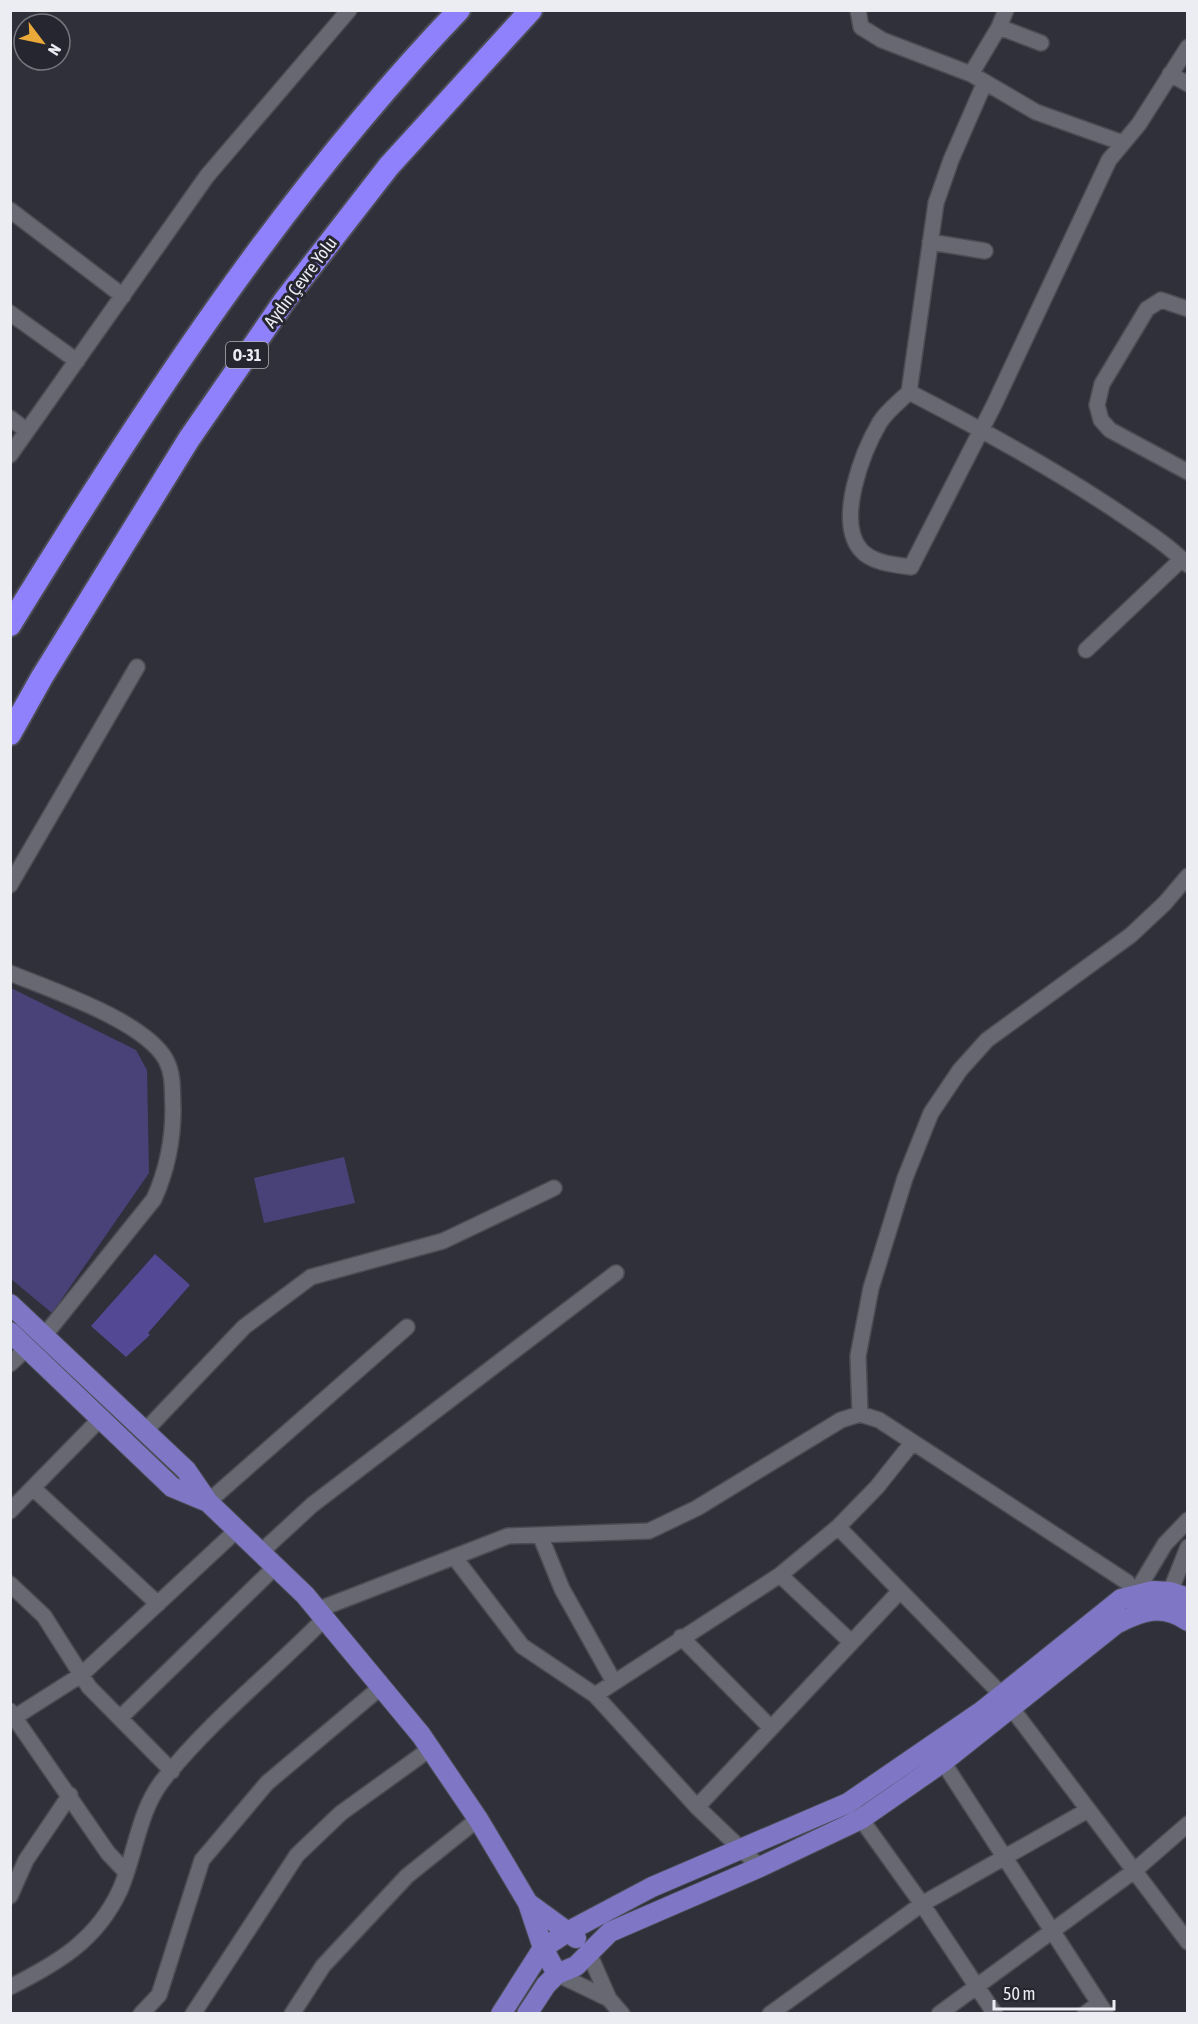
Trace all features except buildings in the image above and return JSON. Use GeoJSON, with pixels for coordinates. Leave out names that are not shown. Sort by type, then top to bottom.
{"type":"FeatureCollection","features":[{"type":"Feature","properties":{"kind":"highway","name":"O-31"},"geometry":{"type":"LineString","coordinates":[[10,625],[138,422],[259,250],[346,137],[459,10]]}},
{"type":"Feature","properties":{"kind":"highway","name":"Aydın Çevre Yolu"},"geometry":{"type":"LineString","coordinates":[[10,734],[42,676],[189,439],[285,300],[389,166],[531,10]]}},
{"type":"Feature","properties":{"kind":"main road"},"geometry":{"type":"LineString","coordinates":[[10,1304],[186,1470],[208,1502],[321,1615],[381,1687],[430,1749],[528,1903],[543,1948],[557,1974]]}},
{"type":"Feature","properties":{"kind":"main road"},"geometry":{"type":"LineString","coordinates":[[10,1332],[172,1487],[208,1502]]}},
{"type":"Feature","properties":{"kind":"main road"},"geometry":{"type":"LineString","coordinates":[[27,1348],[44,1336]]}},
{"type":"Feature","properties":{"kind":"main road"},"geometry":{"type":"LineString","coordinates":[[501,2013],[543,1948],[569,1931],[652,1887],[743,1851],[848,1803],[936,1744],[1006,1701],[1116,1624],[1139,1602],[1179,1595]]}},
{"type":"Feature","properties":{"kind":"main road"},"geometry":{"type":"LineString","coordinates":[[1139,1602],[1163,1609],[1188,1621]]}},
{"type":"Feature","properties":{"kind":"main road"},"geometry":{"type":"LineString","coordinates":[[527,2013],[546,1985],[557,1974],[576,1966],[588,1951],[610,1932],[760,1868],[861,1819],[943,1762],[1006,1701]]}},
{"type":"Feature","properties":{"kind":"main road"},"geometry":{"type":"LineString","coordinates":[[528,1903],[569,1931],[588,1951]]}},
{"type":"Feature","properties":{"kind":"street"},"geometry":{"type":"LineString","coordinates":[[10,455],[207,176],[349,10]]}},
{"type":"Feature","properties":{"kind":"street"},"geometry":{"type":"LineString","coordinates":[[858,10],[861,27],[882,40],[971,74],[1036,112],[1123,143]]}},
{"type":"Feature","properties":{"kind":"street"},"geometry":{"type":"LineString","coordinates":[[971,74],[999,27],[1006,10]]}},
{"type":"Feature","properties":{"kind":"street"},"geometry":{"type":"LineString","coordinates":[[999,27],[1041,43]]}},
{"type":"Feature","properties":{"kind":"street"},"geometry":{"type":"LineString","coordinates":[[985,82],[951,160],[936,203],[909,392],[881,421],[860,468],[850,510],[849,524],[860,549],[883,563],[911,567],[982,429],[1109,160],[1139,124],[1188,46]]}},
{"type":"Feature","properties":{"kind":"street"},"geometry":{"type":"LineString","coordinates":[[1170,74],[1188,84]]}},
{"type":"Feature","properties":{"kind":"street"},"geometry":{"type":"LineString","coordinates":[[10,210],[123,296]]}},
{"type":"Feature","properties":{"kind":"street"},"geometry":{"type":"LineString","coordinates":[[930,242],[985,251]]}},
{"type":"Feature","properties":{"kind":"street"},"geometry":{"type":"LineString","coordinates":[[1188,309],[1161,300],[1147,309],[1102,384],[1097,405],[1101,420],[1110,430],[1188,472]]}},
{"type":"Feature","properties":{"kind":"street"},"geometry":{"type":"LineString","coordinates":[[10,313],[77,361]]}},
{"type":"Feature","properties":{"kind":"street"},"geometry":{"type":"LineString","coordinates":[[909,392],[982,429],[1075,484],[1171,548],[1185,562],[1086,650]]}},
{"type":"Feature","properties":{"kind":"street"},"geometry":{"type":"LineString","coordinates":[[10,418],[27,431]]}},
{"type":"Feature","properties":{"kind":"street"},"geometry":{"type":"LineString","coordinates":[[10,885],[137,667]]}},
{"type":"Feature","properties":{"kind":"street"},"geometry":{"type":"LineString","coordinates":[[860,1414],[858,1356],[871,1288],[905,1178],[932,1113],[960,1070],[987,1040],[1131,935],[1165,903],[1188,876]]}},
{"type":"Feature","properties":{"kind":"street"},"geometry":{"type":"LineString","coordinates":[[10,973],[100,1010],[146,1038],[165,1058],[172,1075],[173,1135],[163,1178],[154,1199],[44,1336]]}},
{"type":"Feature","properties":{"kind":"street"},"geometry":{"type":"LineString","coordinates":[[146,1431],[244,1327],[311,1277],[443,1241],[554,1188]]}},
{"type":"Feature","properties":{"kind":"street"},"geometry":{"type":"LineString","coordinates":[[260,1552],[312,1505],[616,1273]]}},
{"type":"Feature","properties":{"kind":"street"},"geometry":{"type":"LineString","coordinates":[[208,1502],[407,1327]]}},
{"type":"Feature","properties":{"kind":"street"},"geometry":{"type":"LineString","coordinates":[[10,1364],[27,1348]]}},
{"type":"Feature","properties":{"kind":"street"},"geometry":{"type":"LineString","coordinates":[[10,1987],[44,1970],[80,1946],[97,1929],[120,1889],[136,1832],[162,1782],[218,1720],[321,1615],[508,1536],[649,1531],[697,1508],[841,1420],[860,1414],[879,1420],[1127,1582],[1139,1602]]}},
{"type":"Feature","properties":{"kind":"street"},"geometry":{"type":"LineString","coordinates":[[10,1511],[101,1418]]}},
{"type":"Feature","properties":{"kind":"street"},"geometry":{"type":"LineString","coordinates":[[595,1695],[681,1637],[780,1575],[838,1527],[877,1487],[912,1443]]}},
{"type":"Feature","properties":{"kind":"street"},"geometry":{"type":"LineString","coordinates":[[33,1488],[158,1604]]}},
{"type":"Feature","properties":{"kind":"street"},"geometry":{"type":"LineString","coordinates":[[1139,1602],[1165,1544],[1188,1520]]}},
{"type":"Feature","properties":{"kind":"street"},"geometry":{"type":"LineString","coordinates":[[838,1527],[1006,1701],[1188,1942]]}},
{"type":"Feature","properties":{"kind":"street"},"geometry":{"type":"LineString","coordinates":[[125,1871],[108,1853],[13,1714],[81,1675],[237,1530]]}},
{"type":"Feature","properties":{"kind":"street"},"geometry":{"type":"LineString","coordinates":[[540,1535],[562,1589],[614,1682]]}},
{"type":"Feature","properties":{"kind":"street"},"geometry":{"type":"LineString","coordinates":[[1179,1595],[1188,1547]]}},
{"type":"Feature","properties":{"kind":"street"},"geometry":{"type":"LineString","coordinates":[[456,1558],[522,1646],[595,1695],[696,1807],[760,1868]]}},
{"type":"Feature","properties":{"kind":"street"},"geometry":{"type":"LineString","coordinates":[[120,1718],[275,1567]]}},
{"type":"Feature","properties":{"kind":"street"},"geometry":{"type":"LineString","coordinates":[[780,1575],[851,1642]]}},
{"type":"Feature","properties":{"kind":"street"},"geometry":{"type":"LineString","coordinates":[[10,1584],[44,1616],[89,1687],[172,1771]]}},
{"type":"Feature","properties":{"kind":"street"},"geometry":{"type":"LineString","coordinates":[[696,1807],[899,1592]]}},
{"type":"Feature","properties":{"kind":"street"},"geometry":{"type":"LineString","coordinates":[[681,1637],[770,1727]]}},
{"type":"Feature","properties":{"kind":"street"},"geometry":{"type":"LineString","coordinates":[[141,2013],[159,1995],[201,1860],[267,1783],[381,1687]]}},
{"type":"Feature","properties":{"kind":"street"},"geometry":{"type":"LineString","coordinates":[[193,2013],[297,1855],[341,1813],[430,1749]]}},
{"type":"Feature","properties":{"kind":"street"},"geometry":{"type":"LineString","coordinates":[[943,1762],[1102,2008],[1085,2013]]}},
{"type":"Feature","properties":{"kind":"street"},"geometry":{"type":"LineString","coordinates":[[10,1896],[26,1860],[70,1795]]}},
{"type":"Feature","properties":{"kind":"street"},"geometry":{"type":"LineString","coordinates":[[848,1803],[922,1904],[995,2013]]}},
{"type":"Feature","properties":{"kind":"street"},"geometry":{"type":"LineString","coordinates":[[770,2013],[922,1904],[1088,1810]]}},
{"type":"Feature","properties":{"kind":"street"},"geometry":{"type":"LineString","coordinates":[[292,2013],[323,1966],[407,1876],[477,1820]]}},
{"type":"Feature","properties":{"kind":"street"},"geometry":{"type":"LineString","coordinates":[[939,2013],[1134,1871],[1188,1824]]}},
{"type":"Feature","properties":{"kind":"street"},"geometry":{"type":"LineString","coordinates":[[588,1951],[609,1999],[622,2013]]}},
{"type":"Feature","properties":{"kind":"street"},"geometry":{"type":"LineString","coordinates":[[557,1974],[609,1999]]}},
{"type":"Feature","properties":{"kind":"shaded area"},"geometry":{"type":"Polygon","coordinates":[[[11,988],[136,1050],[147,1070],[149,1173],[52,1313],[11,1279],[11,988]]]}},
{"type":"Feature","properties":{"kind":"shaded area"},"geometry":{"type":"Polygon","coordinates":[[[344,1157],[355,1203],[264,1223],[254,1178],[344,1157]]]}}]}
